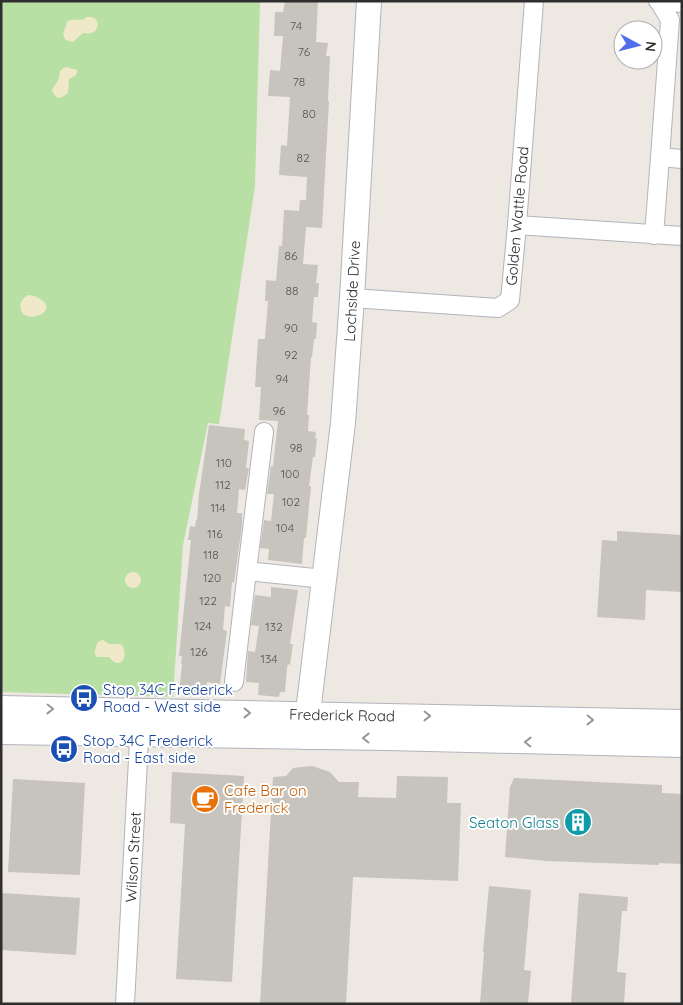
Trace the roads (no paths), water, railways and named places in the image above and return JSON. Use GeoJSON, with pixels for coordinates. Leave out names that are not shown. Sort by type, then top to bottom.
{"type":"FeatureCollection","features":[{"type":"Feature","properties":{"kind":"main road","name":"Lochside Drive"},"geometry":{"type":"LineString","coordinates":[[305,737],[343,422],[369,1]]}},
{"type":"Feature","properties":{"kind":"main road","name":"Frederick Road"},"geometry":{"type":"LineString","coordinates":[[1,708],[682,722]]}},
{"type":"Feature","properties":{"kind":"main road","name":"Frederick Road"},"geometry":{"type":"LineString","coordinates":[[1,732],[682,745]]}},
{"type":"Feature","properties":{"kind":"street","name":"Golden Wattle Road"},"geometry":{"type":"LineString","coordinates":[[352,298],[498,308],[510,300],[534,1]]}},
{"type":"Feature","properties":{"kind":"street"},"geometry":{"type":"LineString","coordinates":[[654,235],[670,20],[658,1]]}},
{"type":"Feature","properties":{"kind":"street"},"geometry":{"type":"LineString","coordinates":[[658,1],[682,3]]}},
{"type":"Feature","properties":{"kind":"street"},"geometry":{"type":"LineString","coordinates":[[660,158],[682,159]]}},
{"type":"Feature","properties":{"kind":"street"},"geometry":{"type":"LineString","coordinates":[[517,225],[682,236]]}},
{"type":"Feature","properties":{"kind":"street"},"geometry":{"type":"LineString","coordinates":[[234,682],[264,432]]}},
{"type":"Feature","properties":{"kind":"street"},"geometry":{"type":"LineString","coordinates":[[247,571],[324,579]]}},
{"type":"Feature","properties":{"kind":"street","name":"Wilson Street"},"geometry":{"type":"LineString","coordinates":[[125,1004],[141,710]]}},
{"type":"Feature","properties":{"kind":"place","name":"Stop 34C Frederick Road - West side"},"geometry":{"type":"Point","coordinates":[84,698]}},
{"type":"Feature","properties":{"kind":"place","name":"Stop 34C Frederick Road - East side"},"geometry":{"type":"Point","coordinates":[64,749]}},
{"type":"Feature","properties":{"kind":"place","name":"Cafe Bar on Frederick"},"geometry":{"type":"Point","coordinates":[205,799]}},
{"type":"Feature","properties":{"kind":"place","name":"Seaton Glass"},"geometry":{"type":"Point","coordinates":[578,822]}}]}
